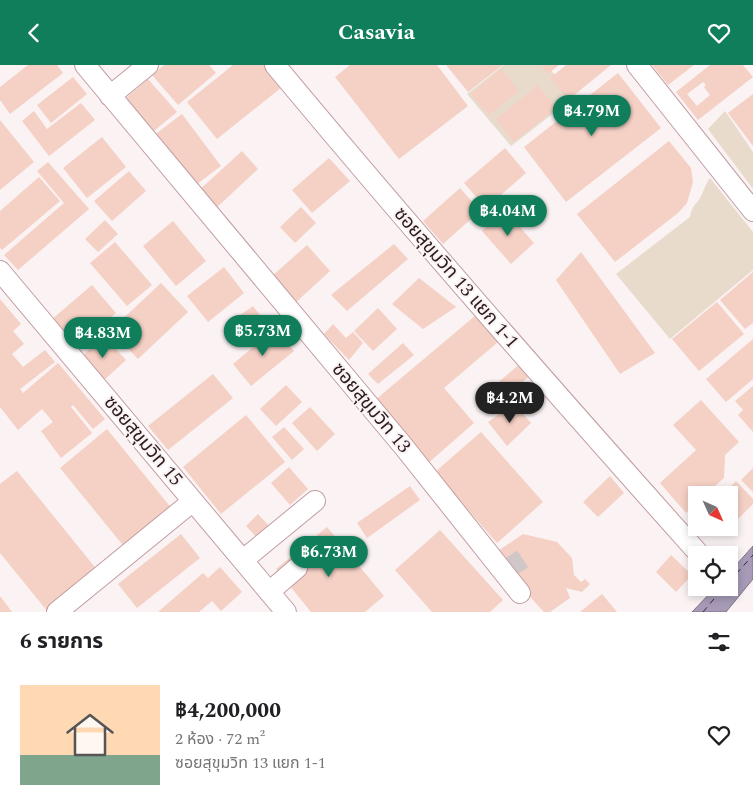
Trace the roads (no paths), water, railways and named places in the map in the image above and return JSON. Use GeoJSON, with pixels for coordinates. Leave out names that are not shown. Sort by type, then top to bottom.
{"type":"FeatureCollection","features":[{"type":"Feature","properties":{"kind":"street","name":"ซอยสุขุมวิท 13"},"geometry":{"type":"LineString","coordinates":[[85,65],[361,395],[505,571],[520,593]]}},
{"type":"Feature","properties":{"kind":"street"},"geometry":{"type":"LineString","coordinates":[[110,96],[148,65]]}},
{"type":"Feature","properties":{"kind":"street","name":"ซอยสุขุมวิท 13 แยก 1-1"},"geometry":{"type":"LineString","coordinates":[[275,65],[360,167],[562,400],[692,546]]}},
{"type":"Feature","properties":{"kind":"street"},"geometry":{"type":"LineString","coordinates":[[636,65],[753,211]]}},
{"type":"Feature","properties":{"kind":"street","name":"ซอยสุขุมวิท 15"},"geometry":{"type":"LineString","coordinates":[[0,271],[286,612]]}},
{"type":"Feature","properties":{"kind":"street"},"geometry":{"type":"LineString","coordinates":[[57,612],[193,501]]}},
{"type":"Feature","properties":{"kind":"street"},"geometry":{"type":"LineString","coordinates":[[243,560],[315,501]]}},
{"type":"Feature","properties":{"kind":"street"},"geometry":{"type":"LineString","coordinates":[[269,592],[296,568]]}},
{"type":"Feature","properties":{"kind":"tunnel"},"geometry":{"type":"LineString","coordinates":[[506,570],[524,558]]}}]}
